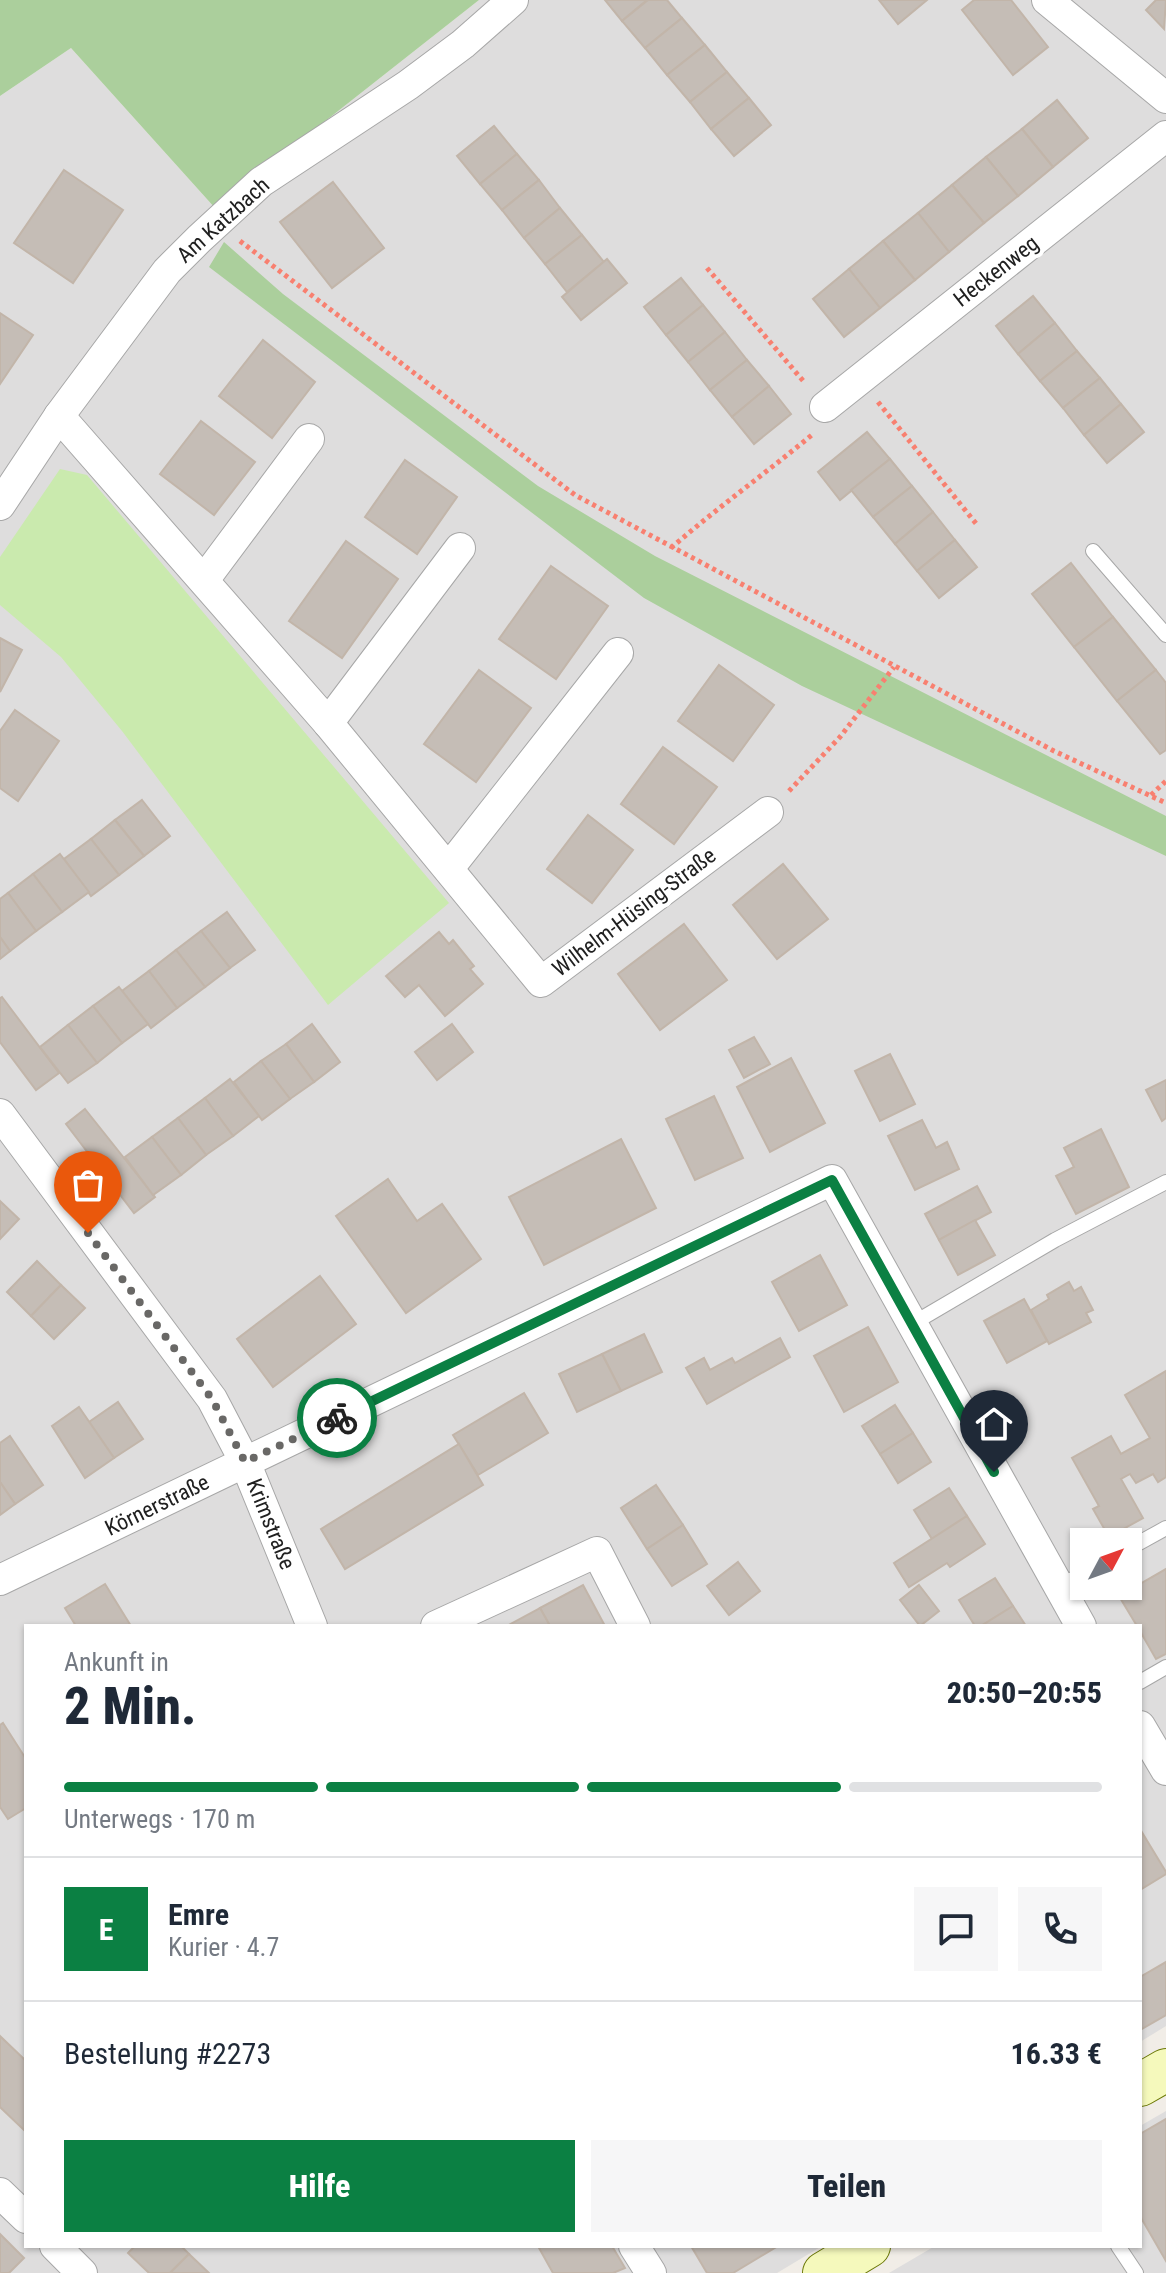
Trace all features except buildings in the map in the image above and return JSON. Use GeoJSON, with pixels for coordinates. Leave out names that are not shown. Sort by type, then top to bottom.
{"type":"FeatureCollection","features":[{"type":"Feature","properties":{"kind":"main road"},"geometry":{"type":"LineString","coordinates":[[1142,2084],[1166,2070]]}},
{"type":"Feature","properties":{"kind":"main road"},"geometry":{"type":"LineString","coordinates":[[824,2273],[866,2248]]}},
{"type":"Feature","properties":{"kind":"street","name":"Am Katzbach"},"geometry":{"type":"LineString","coordinates":[[0,505],[59,416],[167,271],[216,222],[261,182],[408,85],[463,44],[513,0]]}},
{"type":"Feature","properties":{"kind":"street"},"geometry":{"type":"LineString","coordinates":[[1047,0],[1166,98]]}},
{"type":"Feature","properties":{"kind":"street","name":"Heckenweg"},"geometry":{"type":"LineString","coordinates":[[825,407],[1166,136]]}},
{"type":"Feature","properties":{"kind":"street","name":"Wilhelm-Hüsing-Straße"},"geometry":{"type":"LineString","coordinates":[[59,416],[328,723],[541,982],[768,812]]}},
{"type":"Feature","properties":{"kind":"street"},"geometry":{"type":"LineString","coordinates":[[204,580],[309,439]]}},
{"type":"Feature","properties":{"kind":"street"},"geometry":{"type":"LineString","coordinates":[[328,723],[460,548]]}},
{"type":"Feature","properties":{"kind":"street"},"geometry":{"type":"LineString","coordinates":[[449,868],[618,653]]}},
{"type":"Feature","properties":{"kind":"street","name":"Krimstraße"},"geometry":{"type":"LineString","coordinates":[[0,1114],[212,1399],[245,1462],[311,1624]]}},
{"type":"Feature","properties":{"kind":"street","name":"Körnerstraße"},"geometry":{"type":"LineString","coordinates":[[0,1580],[832,1180],[912,1324]]}},
{"type":"Feature","properties":{"kind":"street"},"geometry":{"type":"LineString","coordinates":[[912,1324],[1070,1578]]}},
{"type":"Feature","properties":{"kind":"street"},"geometry":{"type":"LineString","coordinates":[[440,1624],[597,1552],[634,1624]]}},
{"type":"Feature","properties":{"kind":"street"},"geometry":{"type":"LineString","coordinates":[[1075,1600],[1081,1624]]}},
{"type":"Feature","properties":{"kind":"street"},"geometry":{"type":"LineString","coordinates":[[1142,1729],[1166,1770]]}},
{"type":"Feature","properties":{"kind":"street"},"geometry":{"type":"LineString","coordinates":[[0,2193],[24,2216]]}},
{"type":"Feature","properties":{"kind":"street"},"geometry":{"type":"LineString","coordinates":[[57,2248],[82,2273]]}},
{"type":"Feature","properties":{"kind":"street"},"geometry":{"type":"LineString","coordinates":[[635,2248],[651,2273]]}},
{"type":"Feature","properties":{"kind":"lane"},"geometry":{"type":"LineString","coordinates":[[1093,551],[1166,635]]}},
{"type":"Feature","properties":{"kind":"lane"},"geometry":{"type":"LineString","coordinates":[[912,1324],[1055,1240],[1166,1182]]}},
{"type":"Feature","properties":{"kind":"lane"},"geometry":{"type":"LineString","coordinates":[[1142,1541],[1166,1528]]}},
{"type":"Feature","properties":{"kind":"lane"},"geometry":{"type":"LineString","coordinates":[[1142,1681],[1166,1667]]}},
{"type":"Feature","properties":{"kind":"lane"},"geometry":{"type":"LineString","coordinates":[[1119,2248],[1136,2273]]}},
{"type":"Feature","properties":{"kind":"path"},"geometry":{"type":"LineString","coordinates":[[216,222],[575,495],[1054,751],[1166,803]]}},
{"type":"Feature","properties":{"kind":"path"},"geometry":{"type":"LineString","coordinates":[[671,548],[818,429],[825,407],[707,268]]}},
{"type":"Feature","properties":{"kind":"path"},"geometry":{"type":"LineString","coordinates":[[859,380],[978,526]]}},
{"type":"Feature","properties":{"kind":"path"},"geometry":{"type":"LineString","coordinates":[[768,812],[840,737],[894,667]]}},
{"type":"Feature","properties":{"kind":"path"},"geometry":{"type":"LineString","coordinates":[[1151,795],[1166,781]]}},
{"type":"Feature","properties":{"kind":"shaded area"},"geometry":{"type":"Polygon","coordinates":[[[479,0],[1166,0],[1166,2026],[1142,2041],[1142,1624],[24,1624],[24,2248],[819,2248],[777,2273],[0,2273],[0,96],[71,48],[215,208],[479,0]]]}},
{"type":"Feature","properties":{"kind":"shaded area"},"geometry":{"type":"Polygon","coordinates":[[[1166,2111],[1166,2273],[889,2273],[932,2248],[1142,2248],[1142,2125],[1166,2111]]]}},
{"type":"Feature","properties":{"kind":"green space"},"geometry":{"type":"Polygon","coordinates":[[[0,0],[479,0],[215,208],[71,48],[0,96],[0,0]]]}},
{"type":"Feature","properties":{"kind":"green space"},"geometry":{"type":"Polygon","coordinates":[[[224,242],[283,294],[538,486],[655,556],[1166,816],[1166,856],[802,686],[644,598],[209,267],[224,242]]]}},
{"type":"Feature","properties":{"kind":"green space"},"geometry":{"type":"Polygon","coordinates":[[[60,469],[87,475],[449,903],[328,1005],[122,731],[61,657],[0,605],[0,557],[60,469]]]}},
{"type":"Feature","properties":{"kind":"way so far"},"geometry":{"type":"LineString","coordinates":[[88,1233],[212,1399],[245,1462],[337,1418]]}},
{"type":"Feature","properties":{"kind":"route"},"geometry":{"type":"LineString","coordinates":[[337,1418],[832,1180],[994,1472]]}}]}
